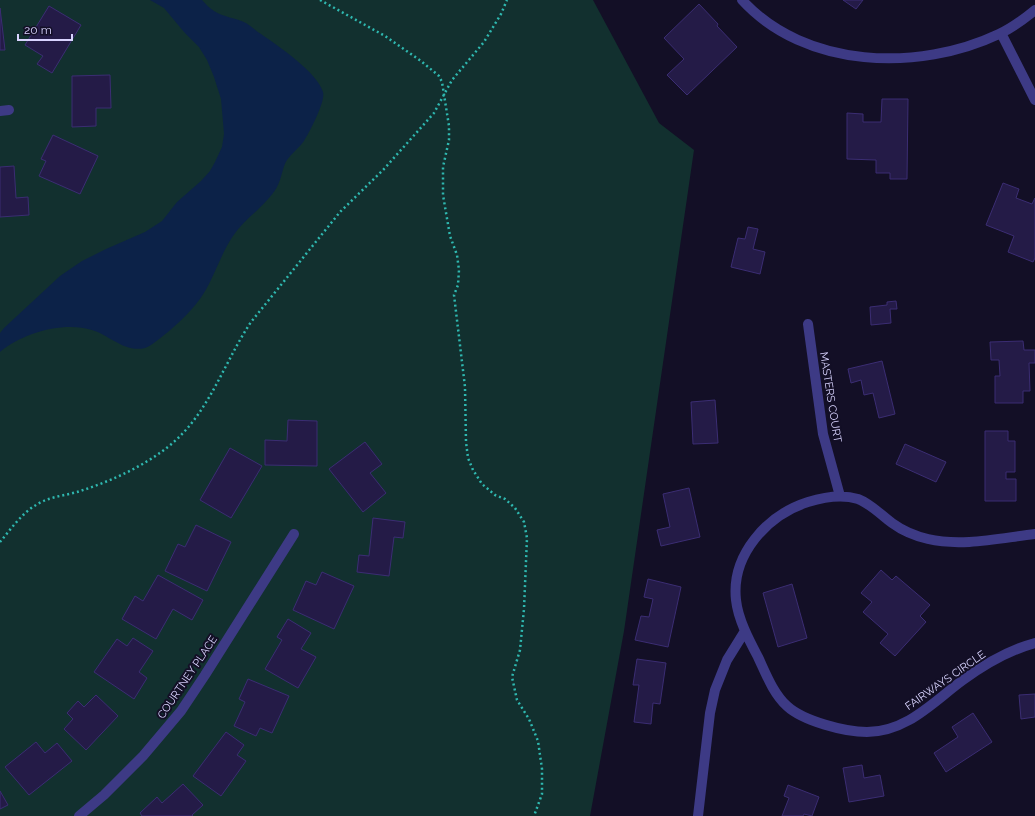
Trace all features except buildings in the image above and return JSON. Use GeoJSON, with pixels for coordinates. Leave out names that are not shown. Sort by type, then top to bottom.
{"type":"FeatureCollection","features":[{"type":"Feature","properties":{"kind":"street"},"geometry":{"type":"LineString","coordinates":[[742,0],[757,15],[783,32],[808,45],[854,56],[877,58],[924,56],[964,47],[1001,33],[1035,10]]}},
{"type":"Feature","properties":{"kind":"street"},"geometry":{"type":"LineString","coordinates":[[1001,33],[1035,100]]}},
{"type":"Feature","properties":{"kind":"street","name":"MASTERS COURT"},"geometry":{"type":"LineString","coordinates":[[808,324],[823,434],[840,496]]}},
{"type":"Feature","properties":{"kind":"street","name":"FAIRWAYS CIRCLE"},"geometry":{"type":"LineString","coordinates":[[1035,534],[957,542],[930,539],[905,531],[863,502],[840,496],[817,500],[784,513],[763,529],[741,562],[737,575],[736,601],[745,631],[772,687],[788,708],[801,716],[854,732],[885,730],[900,725],[933,705],[962,681],[994,660],[1035,643]]}},
{"type":"Feature","properties":{"kind":"street","name":"COURTNEY PLACE"},"geometry":{"type":"LineString","coordinates":[[79,816],[104,795],[143,756],[181,711],[294,534]]}},
{"type":"Feature","properties":{"kind":"street"},"geometry":{"type":"LineString","coordinates":[[698,816],[710,714],[715,690],[727,660],[745,631]]}},
{"type":"Feature","properties":{"kind":"path"},"geometry":{"type":"LineString","coordinates":[[320,0],[385,36],[421,61],[439,76],[445,92],[449,140],[443,167],[443,195],[450,236],[457,255],[459,270],[458,285],[454,295],[465,387],[467,452],[473,470],[482,484],[495,495],[505,499],[515,508],[524,522],[527,538],[524,609],[520,650],[512,677],[517,700],[529,719],[538,742],[542,769],[542,794],[534,816]]}},
{"type":"Feature","properties":{"kind":"path"},"geometry":{"type":"LineString","coordinates":[[0,542],[21,518],[37,504],[45,500],[82,490],[119,476],[152,458],[183,434],[214,391],[240,338],[251,322],[340,212],[384,169],[434,113],[452,80],[484,42],[501,14],[507,0]]}},
{"type":"Feature","properties":{"kind":"green space"},"geometry":{"type":"Polygon","coordinates":[[[0,0],[593,0],[659,123],[694,150],[624,631],[590,816],[0,816],[0,0]]]}},
{"type":"Feature","properties":{"kind":"water"},"geometry":{"type":"Polygon","coordinates":[[[150,0],[202,0],[211,9],[218,13],[248,24],[287,52],[313,76],[319,84],[323,92],[323,96],[316,117],[304,141],[287,160],[277,187],[267,200],[243,223],[229,242],[201,298],[180,321],[154,343],[145,348],[131,348],[117,343],[98,332],[69,327],[44,330],[31,334],[9,345],[0,352],[0,333],[60,276],[82,261],[145,232],[162,221],[177,202],[210,171],[222,147],[224,134],[221,99],[207,60],[199,47],[164,8],[150,0]]]}}]}
